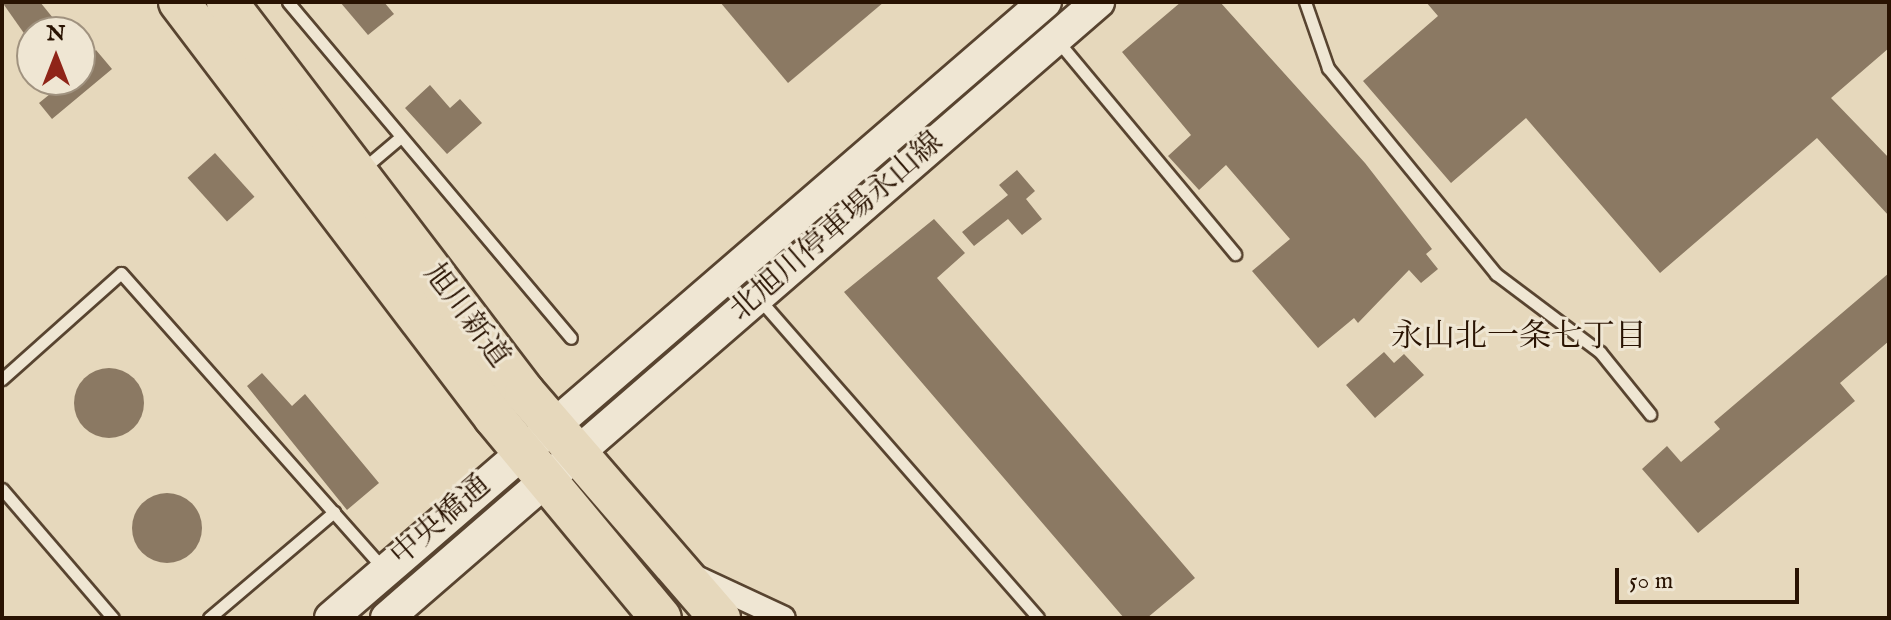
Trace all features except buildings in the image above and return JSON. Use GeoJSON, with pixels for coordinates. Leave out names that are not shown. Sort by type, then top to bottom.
{"type":"FeatureCollection","features":[{"type":"Feature","properties":{"kind":"highway","name":"旭川新道"},"geometry":{"type":"LineString","coordinates":[[179,2],[651,611]]}},
{"type":"Feature","properties":{"kind":"highway","name":"旭川新道"},"geometry":{"type":"LineString","coordinates":[[227,2],[565,439],[720,618]]}},
{"type":"Feature","properties":{"kind":"main road","name":"北旭川停車場永山線"},"geometry":{"type":"LineString","coordinates":[[565,439],[757,296],[1045,2]]}},
{"type":"Feature","properties":{"kind":"main road","name":"北旭川停車場永山線"},"geometry":{"type":"LineString","coordinates":[[565,439],[892,158],[1056,39],[1098,2]]}},
{"type":"Feature","properties":{"kind":"main road","name":"中央橋通"},"geometry":{"type":"LineString","coordinates":[[387,618],[535,465],[565,439]]}},
{"type":"Feature","properties":{"kind":"main road","name":"中央橋通"},"geometry":{"type":"LineString","coordinates":[[331,618],[385,570],[535,465]]}},
{"type":"Feature","properties":{"kind":"street"},"geometry":{"type":"LineString","coordinates":[[678,569],[784,618]]}},
{"type":"Feature","properties":{"kind":"lane"},"geometry":{"type":"LineString","coordinates":[[288,2],[397,140],[571,338]]}},
{"type":"Feature","properties":{"kind":"lane"},"geometry":{"type":"LineString","coordinates":[[1305,2],[1328,68],[1496,274],[1600,352],[1650,414]]}},
{"type":"Feature","properties":{"kind":"lane"},"geometry":{"type":"LineString","coordinates":[[1056,39],[1235,254]]}},
{"type":"Feature","properties":{"kind":"lane"},"geometry":{"type":"LineString","coordinates":[[358,174],[397,140]]}},
{"type":"Feature","properties":{"kind":"lane"},"geometry":{"type":"LineString","coordinates":[[2,379],[121,273],[385,570]]}},
{"type":"Feature","properties":{"kind":"lane"},"geometry":{"type":"LineString","coordinates":[[757,296],[1038,618]]}},
{"type":"Feature","properties":{"kind":"lane"},"geometry":{"type":"LineString","coordinates":[[2,489],[113,618]]}},
{"type":"Feature","properties":{"kind":"lane"},"geometry":{"type":"LineString","coordinates":[[209,618],[334,512]]}},
{"type":"Feature","properties":{"kind":"district","name":"永山北一条七丁目"},"geometry":{"type":"Point","coordinates":[1519,338]}}]}
